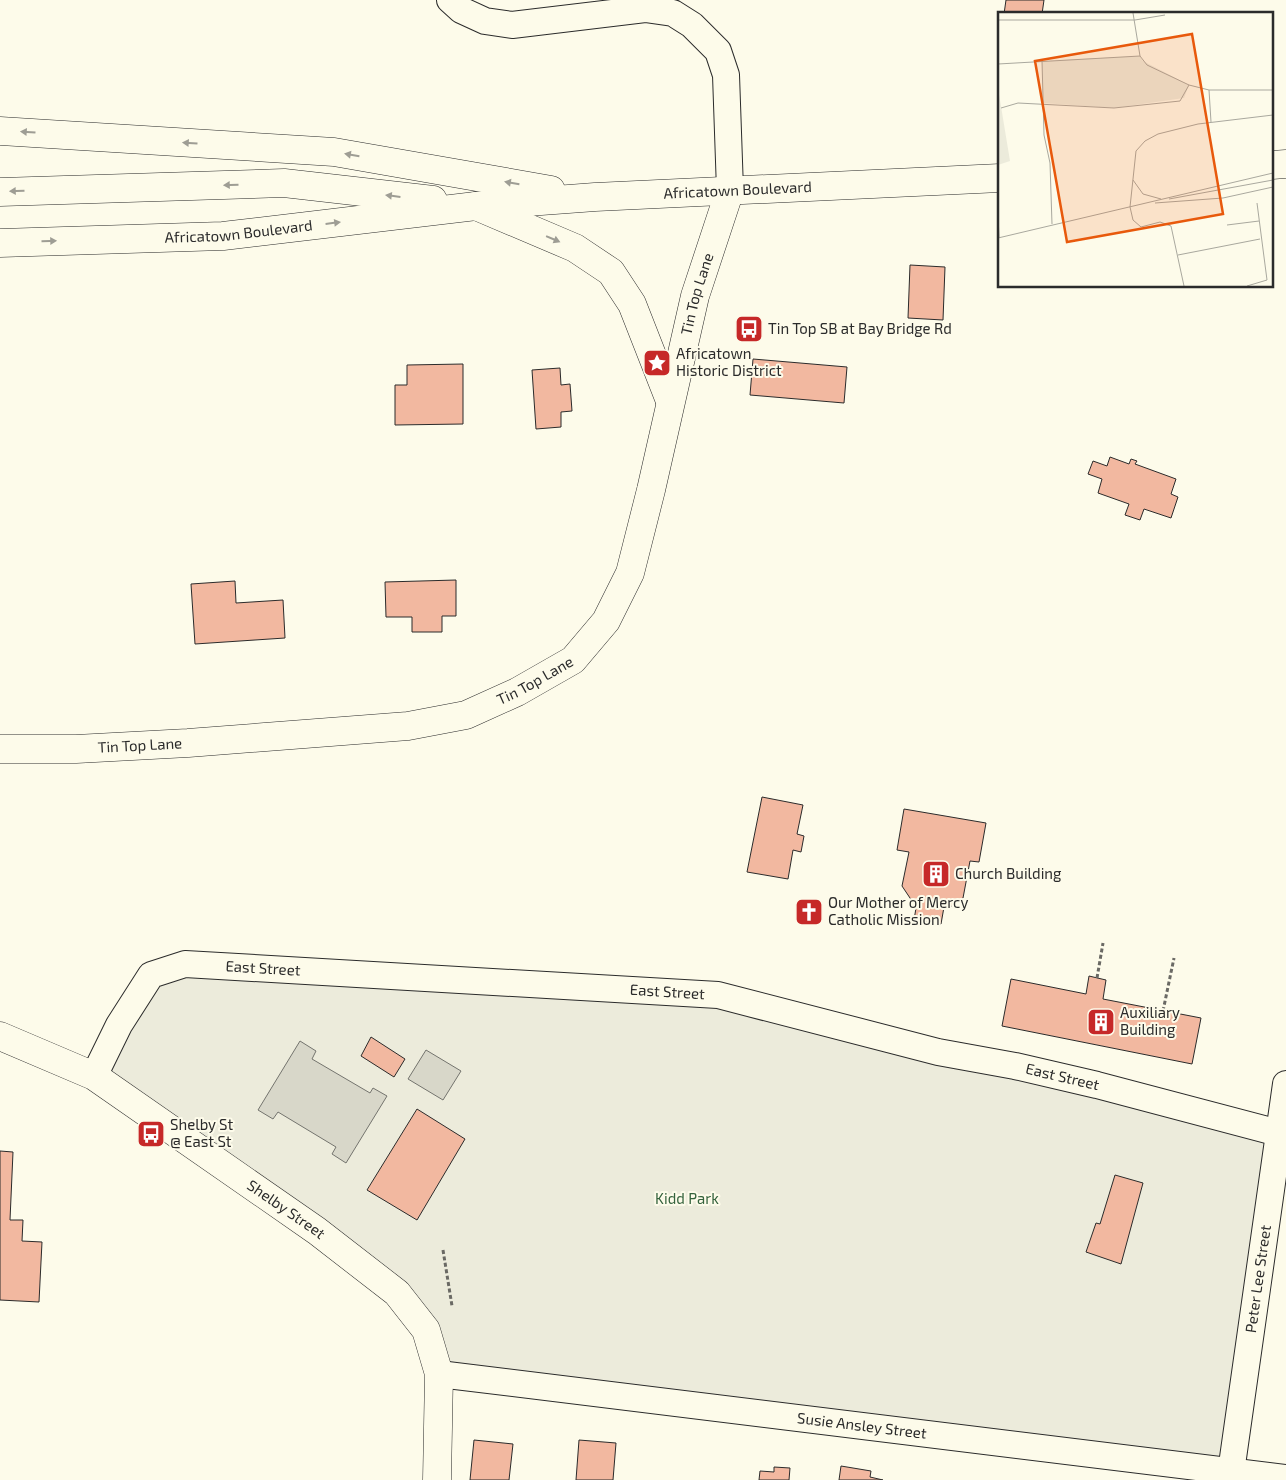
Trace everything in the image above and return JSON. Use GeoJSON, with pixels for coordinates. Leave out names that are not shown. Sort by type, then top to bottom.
{"type":"FeatureCollection","features":[{"type":"Feature","properties":{"kind":"main road"},"geometry":{"type":"LineString","coordinates":[[0,130],[334,152],[594,198]]}},
{"type":"Feature","properties":{"kind":"main road","name":"Africatown Boulevard"},"geometry":{"type":"LineString","coordinates":[[0,243],[223,236],[476,206],[730,190],[998,178]]}},
{"type":"Feature","properties":{"kind":"main road","name":"Africatown Boulevard"},"geometry":{"type":"LineString","coordinates":[[0,192],[284,183],[476,206]]}},
{"type":"Feature","properties":{"kind":"main road","name":"Tin Top Lane"},"geometry":{"type":"LineString","coordinates":[[0,749],[76,749],[188,744],[408,726],[466,715],[517,692],[573,660],[606,621],[630,573],[695,296],[730,190]]}},
{"type":"Feature","properties":{"kind":"main road"},"geometry":{"type":"LineString","coordinates":[[476,206],[575,248],[611,272],[632,304],[670,401]]}},
{"type":"Feature","properties":{"kind":"main road","name":"Shelby Street"},"geometry":{"type":"LineString","coordinates":[[0,1036],[94,1076],[317,1231],[396,1293],[426,1330],[438,1374],[437,1480]]}},
{"type":"Feature","properties":{"kind":"street"},"geometry":{"type":"LineString","coordinates":[[450,0],[461,10],[485,20],[512,25],[645,9],[672,12],[692,24],[718,51],[726,76],[730,190]]}},
{"type":"Feature","properties":{"kind":"street","name":"East Street"},"geometry":{"type":"LineString","coordinates":[[94,1076],[119,1025],[151,975],[185,964],[718,995],[938,1052],[1015,1066],[1097,1085],[1282,1134]]}},
{"type":"Feature","properties":{"kind":"street","name":"Peter Lee Street"},"geometry":{"type":"LineString","coordinates":[[1231,1472],[1282,1134],[1286,1084]]}},
{"type":"Feature","properties":{"kind":"street","name":"Susie Ansley Street"},"geometry":{"type":"LineString","coordinates":[[438,1374],[1286,1478]]}},
{"type":"Feature","properties":{"kind":"path"},"geometry":{"type":"LineString","coordinates":[[1097,978],[1103,943]]}},
{"type":"Feature","properties":{"kind":"path"},"geometry":{"type":"LineString","coordinates":[[1163,1010],[1174,958]]}},
{"type":"Feature","properties":{"kind":"path"},"geometry":{"type":"LineString","coordinates":[[443,1250],[452,1306]]}},
{"type":"Feature","properties":{"kind":"green space","name":"Kidd Park"},"geometry":{"type":"Polygon","coordinates":[[[151,975],[718,995],[1278,1133],[1231,1472],[439,1374],[426,1330],[94,1076],[151,975]]]}},
{"type":"Feature","properties":{"kind":"shaded area"},"geometry":{"type":"Polygon","coordinates":[[[300,1041],[316,1051],[312,1059],[370,1093],[373,1088],[387,1096],[346,1163],[332,1154],[336,1147],[278,1112],[273,1119],[258,1110],[300,1041]]]}},
{"type":"Feature","properties":{"kind":"shaded area"},"geometry":{"type":"Polygon","coordinates":[[[426,1050],[461,1071],[443,1100],[408,1079],[426,1050]]]}},
{"type":"Feature","properties":{"kind":"building"},"geometry":{"type":"Polygon","coordinates":[[[1006,0],[1044,0],[1042,12],[1004,12],[1006,0]]]}},
{"type":"Feature","properties":{"kind":"building"},"geometry":{"type":"Polygon","coordinates":[[[910,265],[945,267],[943,320],[908,318],[910,265]]]}},
{"type":"Feature","properties":{"kind":"building"},"geometry":{"type":"Polygon","coordinates":[[[753,359],[847,367],[844,403],[750,395],[753,359]]]}},
{"type":"Feature","properties":{"kind":"building"},"geometry":{"type":"Polygon","coordinates":[[[463,364],[463,424],[395,425],[395,385],[407,385],[407,365],[463,364]]]}},
{"type":"Feature","properties":{"kind":"building"},"geometry":{"type":"Polygon","coordinates":[[[560,368],[561,385],[570,384],[572,411],[561,412],[561,427],[536,429],[532,370],[560,368]]]}},
{"type":"Feature","properties":{"kind":"building"},"geometry":{"type":"Polygon","coordinates":[[[1110,457],[1129,464],[1131,459],[1137,461],[1135,464],[1176,479],[1171,494],[1178,497],[1171,518],[1144,509],[1140,520],[1125,515],[1129,504],[1098,493],[1102,479],[1088,474],[1093,461],[1107,466],[1110,457]]]}},
{"type":"Feature","properties":{"kind":"building"},"geometry":{"type":"Polygon","coordinates":[[[456,580],[456,616],[442,616],[442,632],[412,632],[412,617],[386,617],[385,582],[456,580]]]}},
{"type":"Feature","properties":{"kind":"building"},"geometry":{"type":"Polygon","coordinates":[[[235,581],[236,603],[283,600],[285,638],[195,644],[191,584],[235,581]]]}},
{"type":"Feature","properties":{"kind":"building"},"geometry":{"type":"Polygon","coordinates":[[[762,797],[803,805],[797,834],[804,836],[801,852],[793,850],[788,879],[747,872],[762,797]]]}},
{"type":"Feature","properties":{"kind":"building","name":"Church Building"},"geometry":{"type":"Polygon","coordinates":[[[904,809],[986,823],[979,862],[970,861],[963,898],[949,908],[944,907],[941,924],[914,920],[917,902],[912,901],[902,886],[909,852],[897,850],[904,809]]]}},
{"type":"Feature","properties":{"kind":"building","name":"Auxiliary Building"},"geometry":{"type":"Polygon","coordinates":[[[1089,976],[1106,980],[1103,999],[1201,1018],[1192,1064],[1002,1026],[1011,979],[1086,994],[1089,976]]]}},
{"type":"Feature","properties":{"kind":"building"},"geometry":{"type":"Polygon","coordinates":[[[371,1037],[405,1059],[394,1077],[361,1056],[371,1037]]]}},
{"type":"Feature","properties":{"kind":"building"},"geometry":{"type":"Polygon","coordinates":[[[417,1109],[465,1139],[417,1220],[367,1190],[417,1109]]]}},
{"type":"Feature","properties":{"kind":"building"},"geometry":{"type":"Polygon","coordinates":[[[0,1151],[13,1152],[10,1220],[23,1220],[22,1241],[42,1242],[39,1302],[0,1300],[0,1151]]]}},
{"type":"Feature","properties":{"kind":"building"},"geometry":{"type":"Polygon","coordinates":[[[1115,1175],[1143,1183],[1121,1264],[1086,1252],[1096,1223],[1100,1224],[1115,1175]]]}},
{"type":"Feature","properties":{"kind":"building"},"geometry":{"type":"Polygon","coordinates":[[[474,1440],[513,1444],[509,1480],[470,1480],[474,1440]]]}},
{"type":"Feature","properties":{"kind":"building"},"geometry":{"type":"Polygon","coordinates":[[[579,1440],[616,1443],[613,1480],[576,1480],[579,1440]]]}},
{"type":"Feature","properties":{"kind":"building"},"geometry":{"type":"Polygon","coordinates":[[[841,1466],[871,1471],[870,1477],[883,1480],[839,1480],[841,1466]]]}},
{"type":"Feature","properties":{"kind":"building"},"geometry":{"type":"Polygon","coordinates":[[[774,1467],[790,1468],[789,1480],[759,1480],[760,1471],[774,1472],[774,1467]]]}},
{"type":"Feature","properties":{"kind":"place","name":"Tin Top SB at Bay Bridge Rd"},"geometry":{"type":"Point","coordinates":[749,329]}},
{"type":"Feature","properties":{"kind":"place","name":"Africatown Historic District"},"geometry":{"type":"Point","coordinates":[657,363]}},
{"type":"Feature","properties":{"kind":"place","name":"Church Building"},"geometry":{"type":"Point","coordinates":[936,874]}},
{"type":"Feature","properties":{"kind":"place","name":"Our Mother of Mercy Catholic Mission"},"geometry":{"type":"Point","coordinates":[809,912]}},
{"type":"Feature","properties":{"kind":"place","name":"Auxiliary Building"},"geometry":{"type":"Point","coordinates":[1101,1022]}},
{"type":"Feature","properties":{"kind":"place","name":"Shelby St @ East St"},"geometry":{"type":"Point","coordinates":[151,1134]}}]}
